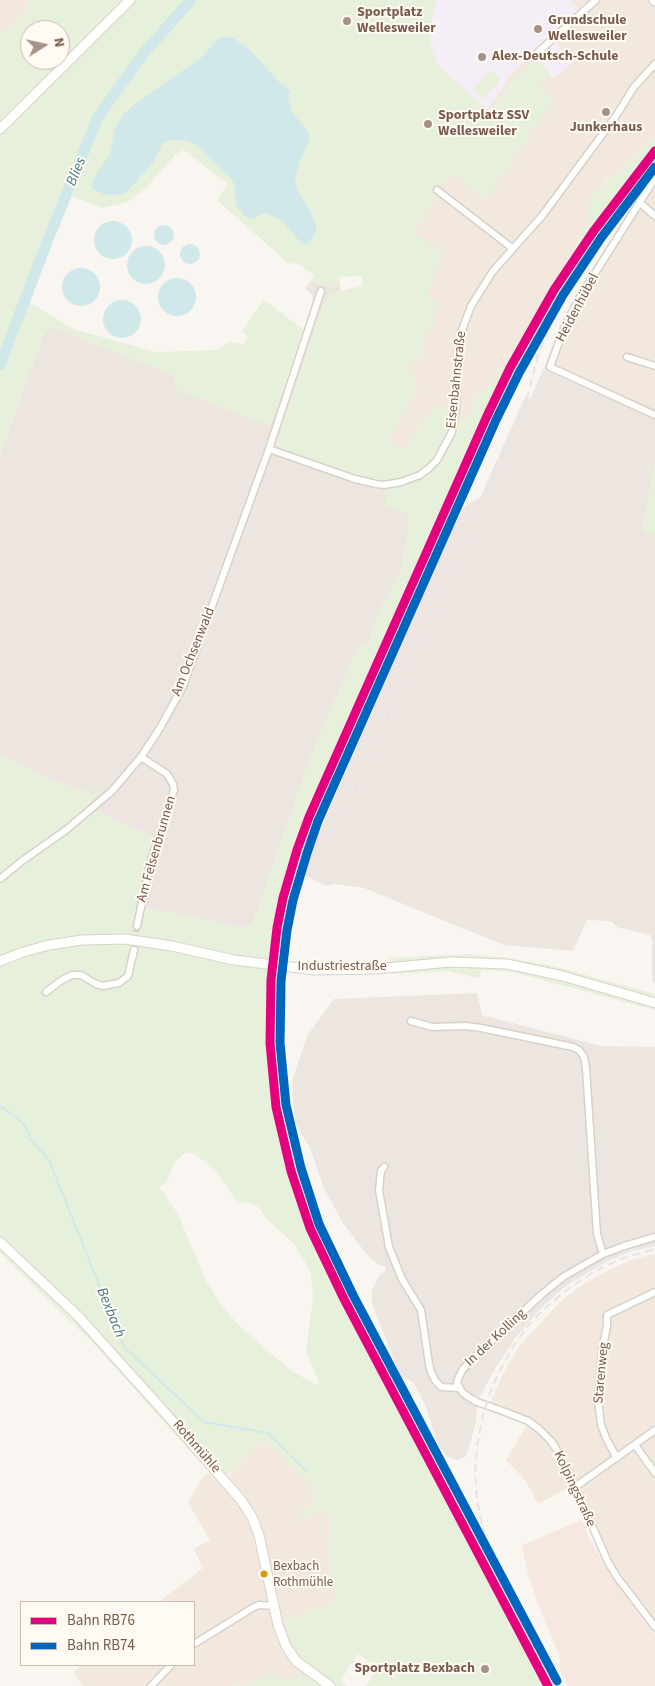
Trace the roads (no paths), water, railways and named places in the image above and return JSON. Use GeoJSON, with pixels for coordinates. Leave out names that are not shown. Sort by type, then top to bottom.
{"type":"FeatureCollection","features":[{"type":"Feature","properties":{"kind":"street"},"geometry":{"type":"LineString","coordinates":[[0,128],[130,0]]}},
{"type":"Feature","properties":{"kind":"street"},"geometry":{"type":"LineString","coordinates":[[536,53],[596,0]]}},
{"type":"Feature","properties":{"kind":"street","name":"Eisenbahnstraße"},"geometry":{"type":"LineString","coordinates":[[269,449],[324,469],[366,482],[384,485],[411,479],[428,469],[437,460],[452,432],[456,408],[458,353],[461,333],[465,318],[481,288],[512,248],[542,216],[616,116],[634,87],[655,64]]}},
{"type":"Feature","properties":{"kind":"street","name":"Heidenhübel"},"geometry":{"type":"LineString","coordinates":[[655,178],[580,297],[564,328],[550,367],[655,415]]}},
{"type":"Feature","properties":{"kind":"street"},"geometry":{"type":"LineString","coordinates":[[437,190],[512,248]]}},
{"type":"Feature","properties":{"kind":"street"},"geometry":{"type":"LineString","coordinates":[[640,203],[655,216]]}},
{"type":"Feature","properties":{"kind":"street","name":"Am Ochsenwald"},"geometry":{"type":"LineString","coordinates":[[0,879],[112,791],[141,757],[186,682],[269,449],[321,291]]}},
{"type":"Feature","properties":{"kind":"street"},"geometry":{"type":"LineString","coordinates":[[627,357],[655,366]]}},
{"type":"Feature","properties":{"kind":"street","name":"Am Felsenbrunnen"},"geometry":{"type":"LineString","coordinates":[[137,926],[150,864],[174,790],[167,774],[141,757]]}},
{"type":"Feature","properties":{"kind":"street","name":"Industriestraße"},"geometry":{"type":"LineString","coordinates":[[0,961],[49,945],[82,940],[125,939],[152,942],[234,960],[285,967],[330,970],[376,969],[450,962],[506,964],[563,976],[655,1003]]}},
{"type":"Feature","properties":{"kind":"street"},"geometry":{"type":"LineString","coordinates":[[46,992],[72,975],[81,975],[103,986],[119,983],[128,976],[134,950]]}},
{"type":"Feature","properties":{"kind":"street"},"geometry":{"type":"LineString","coordinates":[[411,1021],[432,1027],[466,1026],[481,1028],[574,1047],[579,1050],[584,1057],[586,1068],[597,1234],[603,1254]]}},
{"type":"Feature","properties":{"kind":"street"},"geometry":{"type":"LineString","coordinates":[[384,1167],[381,1171],[379,1190],[389,1246],[396,1266],[421,1310],[431,1372],[435,1380],[442,1387],[459,1388]]}},
{"type":"Feature","properties":{"kind":"street","name":"In der Kolling"},"geometry":{"type":"LineString","coordinates":[[459,1388],[457,1383],[460,1374],[475,1357],[542,1294],[563,1277],[603,1254],[655,1237]]}},
{"type":"Feature","properties":{"kind":"street","name":"Rothmühle"},"geometry":{"type":"LineString","coordinates":[[0,1242],[32,1270],[84,1322],[241,1500],[252,1517],[259,1535],[274,1606],[282,1636],[290,1654],[305,1669],[330,1686]]}},
{"type":"Feature","properties":{"kind":"street","name":"Starenweg"},"geometry":{"type":"LineString","coordinates":[[617,1458],[601,1425],[598,1400],[600,1371],[607,1326],[606,1315],[655,1292]]}},
{"type":"Feature","properties":{"kind":"street","name":"Kolpingstraße"},"geometry":{"type":"LineString","coordinates":[[459,1388],[477,1402],[528,1421],[539,1429],[557,1450],[608,1562],[655,1627]]}},
{"type":"Feature","properties":{"kind":"street"},"geometry":{"type":"LineString","coordinates":[[575,1487],[655,1430]]}},
{"type":"Feature","properties":{"kind":"street"},"geometry":{"type":"LineString","coordinates":[[635,1445],[655,1473]]}},
{"type":"Feature","properties":{"kind":"street"},"geometry":{"type":"LineString","coordinates":[[195,1643],[254,1606],[274,1606]]}},
{"type":"Feature","properties":{"kind":"street"},"geometry":{"type":"LineString","coordinates":[[151,1686],[170,1666]]}},
{"type":"Feature","properties":{"kind":"water"},"geometry":{"type":"Polygon","coordinates":[[[226,36],[235,39],[250,50],[279,82],[290,91],[288,98],[292,112],[309,133],[309,142],[300,160],[295,179],[298,191],[317,227],[313,237],[307,244],[301,243],[285,224],[275,217],[265,213],[251,219],[246,217],[236,205],[235,186],[232,180],[195,144],[185,140],[169,140],[162,144],[154,161],[127,192],[118,195],[106,195],[92,189],[91,185],[96,174],[110,154],[115,128],[123,115],[132,106],[201,58],[219,38],[226,36]]]}},
{"type":"Feature","properties":{"kind":"water"},"geometry":{"type":"Polygon","coordinates":[[[113,221],[126,227],[132,240],[126,253],[113,259],[100,253],[94,240],[100,227],[113,221]]]}},
{"type":"Feature","properties":{"kind":"water"},"geometry":{"type":"Polygon","coordinates":[[[164,225],[171,228],[174,235],[171,242],[164,245],[157,242],[154,235],[157,228],[164,225]]]}},
{"type":"Feature","properties":{"kind":"water"},"geometry":{"type":"Polygon","coordinates":[[[190,244],[197,247],[200,254],[197,261],[190,264],[183,261],[180,254],[183,247],[190,244]]]}},
{"type":"Feature","properties":{"kind":"water"},"geometry":{"type":"Polygon","coordinates":[[[146,246],[159,252],[165,265],[159,278],[146,284],[133,278],[127,265],[133,252],[146,246]]]}},
{"type":"Feature","properties":{"kind":"water"},"geometry":{"type":"Polygon","coordinates":[[[81,268],[94,274],[100,287],[94,300],[81,306],[68,300],[62,287],[68,274],[81,268]]]}},
{"type":"Feature","properties":{"kind":"water"},"geometry":{"type":"Polygon","coordinates":[[[177,278],[190,284],[196,297],[190,310],[177,316],[164,310],[158,297],[164,284],[177,278]]]}},
{"type":"Feature","properties":{"kind":"water"},"geometry":{"type":"Polygon","coordinates":[[[122,300],[135,306],[141,319],[135,332],[122,338],[109,332],[103,319],[109,306],[122,300]]]}},
{"type":"Feature","properties":{"kind":"waterway","name":"Blies"},"geometry":{"type":"LineString","coordinates":[[0,365],[98,117],[143,54],[191,0]]}},
{"type":"Feature","properties":{"kind":"waterway","name":"Bexbach"},"geometry":{"type":"LineString","coordinates":[[0,1106],[18,1118],[29,1132],[30,1139],[49,1160],[124,1347],[204,1422],[268,1433],[288,1453]]}},
{"type":"Feature","properties":{"kind":"waterway","name":"Bexbach"},"geometry":{"type":"LineString","coordinates":[[291,1456],[307,1471]]}},
{"type":"Feature","properties":{"kind":"tunnel"},"geometry":{"type":"LineString","coordinates":[[134,950],[137,926]]}},
{"type":"Feature","properties":{"kind":"railway"},"geometry":{"type":"LineString","coordinates":[[331,838],[336,820],[354,794],[521,415],[538,355],[547,332],[579,262],[596,234]]}},
{"type":"Feature","properties":{"kind":"railway"},"geometry":{"type":"LineString","coordinates":[[512,1609],[487,1547],[477,1500],[475,1473],[477,1446],[483,1415],[490,1393],[513,1347],[528,1326],[545,1308],[568,1289],[597,1270],[623,1258],[655,1249]]}},
{"type":"Feature","properties":{"kind":"rail line","name":"RB76"},"geometry":{"type":"LineString","coordinates":[[548,1686],[344,1299],[310,1228],[291,1171],[276,1107],[270,1043],[271,980],[277,928],[283,898],[309,817],[487,416],[510,368],[554,290],[593,232],[655,151]]}},
{"type":"Feature","properties":{"kind":"rail line","name":"RB74"},"geometry":{"type":"LineString","coordinates":[[557,1681],[353,1295],[319,1224],[301,1168],[286,1105],[280,1043],[281,981],[287,930],[293,900],[318,821],[496,420],[519,373],[563,295],[601,238],[655,167]]}},
{"type":"Feature","properties":{"kind":"place","name":"Sportplatz Wellesweiler"},"geometry":{"type":"Point","coordinates":[347,21]}},
{"type":"Feature","properties":{"kind":"place","name":"Grundschule Wellesweiler"},"geometry":{"type":"Point","coordinates":[538,29]}},
{"type":"Feature","properties":{"kind":"place","name":"Alex-Deutsch-Schule"},"geometry":{"type":"Point","coordinates":[482,57]}},
{"type":"Feature","properties":{"kind":"place","name":"Junkerhaus"},"geometry":{"type":"Point","coordinates":[606,112]}},
{"type":"Feature","properties":{"kind":"place","name":"Sportplatz SSV Wellesweiler"},"geometry":{"type":"Point","coordinates":[428,124]}},
{"type":"Feature","properties":{"kind":"place","name":"Bexbach Rothmühle"},"geometry":{"type":"Point","coordinates":[264,1574]}},
{"type":"Feature","properties":{"kind":"place","name":"Sportplatz Bexbach"},"geometry":{"type":"Point","coordinates":[485,1669]}}]}
